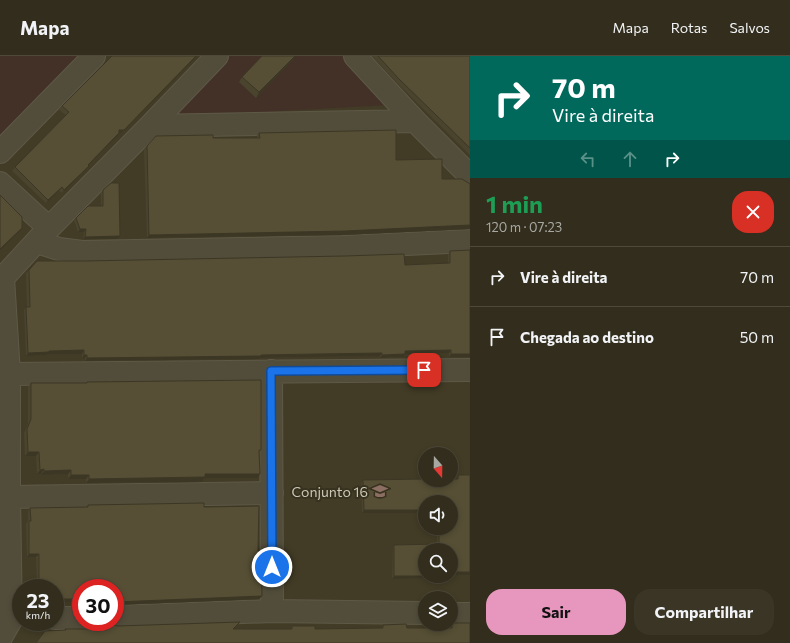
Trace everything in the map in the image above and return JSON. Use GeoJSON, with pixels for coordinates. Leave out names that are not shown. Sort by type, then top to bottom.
{"type":"FeatureCollection","features":[{"type":"Feature","properties":{"kind":"street"},"geometry":{"type":"LineString","coordinates":[[0,152],[94,56]]}},
{"type":"Feature","properties":{"kind":"street"},"geometry":{"type":"LineString","coordinates":[[14,579],[9,497],[8,374],[1,279],[217,56]]}},
{"type":"Feature","properties":{"kind":"street"},"geometry":{"type":"LineString","coordinates":[[355,56],[415,121],[470,176]]}},
{"type":"Feature","properties":{"kind":"street"},"geometry":{"type":"LineString","coordinates":[[150,126],[415,121]]}},
{"type":"Feature","properties":{"kind":"street"},"geometry":{"type":"LineString","coordinates":[[0,183],[43,235],[59,249],[82,252],[343,247],[470,241]]}},
{"type":"Feature","properties":{"kind":"street"},"geometry":{"type":"LineString","coordinates":[[8,374],[470,370]]}},
{"type":"Feature","properties":{"kind":"street"},"geometry":{"type":"LineString","coordinates":[[271,371],[272,611]]}},
{"type":"Feature","properties":{"kind":"street"},"geometry":{"type":"LineString","coordinates":[[9,497],[272,493]]}},
{"type":"Feature","properties":{"kind":"street"},"geometry":{"type":"LineString","coordinates":[[124,616],[272,611],[418,614]]}},
{"type":"Feature","properties":{"kind":"street"},"geometry":{"type":"LineString","coordinates":[[458,614],[470,614]]}},
{"type":"Feature","properties":{"kind":"street"},"geometry":{"type":"LineString","coordinates":[[0,639],[12,625]]}},
{"type":"Feature","properties":{"kind":"shaded area"},"geometry":{"type":"Polygon","coordinates":[[[0,56],[81,56],[0,141],[0,56]]]}},
{"type":"Feature","properties":{"kind":"shaded area"},"geometry":{"type":"Polygon","coordinates":[[[227,56],[346,56],[389,105],[171,117],[227,56]]]}},
{"type":"Feature","properties":{"kind":"building"},"geometry":{"type":"Polygon","coordinates":[[[112,56],[196,56],[124,130],[119,130],[119,133],[88,165],[89,166],[64,190],[62,187],[48,200],[15,167],[69,112],[62,106],[112,56]]]}},
{"type":"Feature","properties":{"kind":"building"},"geometry":{"type":"Polygon","coordinates":[[[262,56],[295,56],[259,92],[242,77],[262,56]]]}},
{"type":"Feature","properties":{"kind":"building"},"geometry":{"type":"Polygon","coordinates":[[[378,56],[470,56],[470,148],[399,79],[378,56]]]}},
{"type":"Feature","properties":{"kind":"building"},"geometry":{"type":"Polygon","coordinates":[[[396,130],[396,160],[442,159],[442,179],[462,179],[470,184],[470,225],[345,231],[149,235],[147,146],[156,136],[213,135],[213,138],[260,138],[259,133],[396,130]]]}},
{"type":"Feature","properties":{"kind":"building"},"geometry":{"type":"Polygon","coordinates":[[[111,183],[119,183],[120,236],[85,237],[86,229],[80,229],[76,218],[88,206],[103,206],[103,190],[111,183]]]}},
{"type":"Feature","properties":{"kind":"building"},"geometry":{"type":"Polygon","coordinates":[[[0,195],[22,217],[22,228],[0,249],[0,195]]]}},
{"type":"Feature","properties":{"kind":"building"},"geometry":{"type":"Polygon","coordinates":[[[470,250],[470,354],[451,354],[451,350],[405,351],[405,354],[382,355],[382,353],[87,358],[87,355],[84,355],[84,350],[28,353],[26,307],[30,307],[29,270],[37,261],[404,254],[405,265],[450,263],[450,251],[470,250]]]}},
{"type":"Feature","properties":{"kind":"building"},"geometry":{"type":"Polygon","coordinates":[[[261,380],[261,450],[259,450],[260,474],[205,474],[205,477],[89,479],[89,475],[71,475],[71,470],[40,470],[39,452],[28,452],[27,429],[31,419],[31,383],[261,380]]]}},
{"type":"Feature","properties":{"kind":"building"},"geometry":{"type":"Polygon","coordinates":[[[458,475],[470,475],[470,572],[458,572],[458,543],[439,543],[439,535],[458,535],[458,495],[418,495],[418,510],[364,510],[363,480],[418,479],[418,487],[458,487],[458,475]]]}},
{"type":"Feature","properties":{"kind":"building"},"geometry":{"type":"Polygon","coordinates":[[[204,503],[204,507],[259,506],[258,551],[261,551],[262,596],[124,602],[124,579],[72,579],[72,599],[64,599],[64,579],[39,579],[39,554],[29,554],[29,521],[31,521],[30,508],[88,507],[88,505],[204,503]]]}},
{"type":"Feature","properties":{"kind":"building"},"geometry":{"type":"Polygon","coordinates":[[[418,544],[418,576],[394,576],[394,545],[418,544]]]}},
{"type":"Feature","properties":{"kind":"building"},"geometry":{"type":"Polygon","coordinates":[[[240,622],[233,629],[292,629],[292,626],[315,626],[315,629],[383,628],[383,625],[406,624],[407,628],[418,628],[418,631],[458,631],[458,623],[470,623],[470,643],[36,643],[45,631],[64,631],[66,630],[65,629],[72,629],[72,631],[124,631],[124,626],[240,622]]]}},
{"type":"Feature","properties":{"kind":"place","name":"Conjunto 16"},"geometry":{"type":"Point","coordinates":[380,491]}},
{"type":"Feature","properties":{"kind":"route"},"geometry":{"type":"LineString","coordinates":[[272,567],[271,371],[424,370]]}}]}
